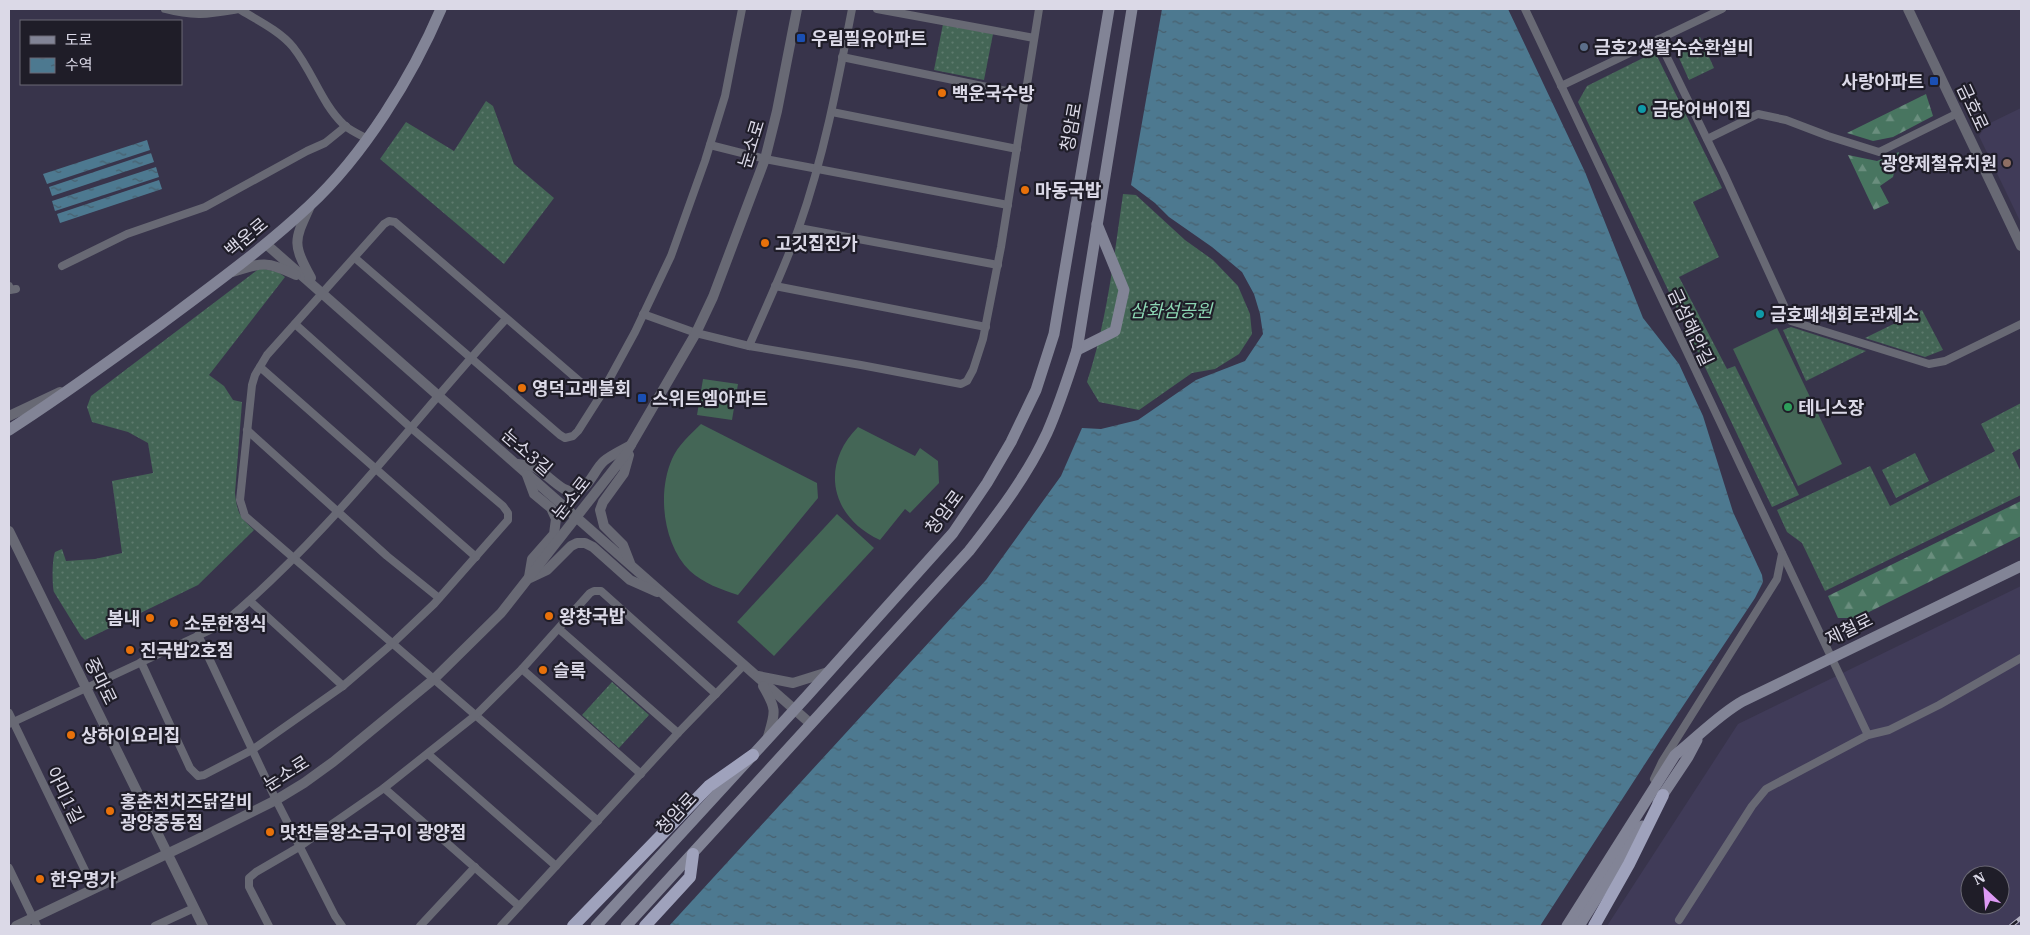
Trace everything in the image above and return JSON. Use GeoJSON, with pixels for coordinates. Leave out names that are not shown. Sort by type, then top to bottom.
{"type":"FeatureCollection","features":[{"type":"Feature","properties":{"kind":"highway"},"geometry":{"type":"LineString","coordinates":[[573,926],[709,786],[753,755]]}},
{"type":"Feature","properties":{"kind":"highway"},"geometry":{"type":"LineString","coordinates":[[1594,926],[1629,864],[1663,795]]}},
{"type":"Feature","properties":{"kind":"highway"},"geometry":{"type":"LineString","coordinates":[[645,926],[690,877],[693,854]]}},
{"type":"Feature","properties":{"kind":"main road","name":"백운로"},"geometry":{"type":"LineString","coordinates":[[9,430],[77,384],[229,274],[311,205],[368,139],[425,46],[441,9]]}},
{"type":"Feature","properties":{"kind":"main road","name":"청암로"},"geometry":{"type":"LineString","coordinates":[[596,926],[767,741],[953,533],[987,483],[1036,390],[1054,334],[1108,9]]}},
{"type":"Feature","properties":{"kind":"main road"},"geometry":{"type":"LineString","coordinates":[[626,926],[969,551],[1004,505],[1026,471],[1046,434],[1063,394],[1077,350],[1132,9]]}},
{"type":"Feature","properties":{"kind":"main road"},"geometry":{"type":"LineString","coordinates":[[1077,350],[1115,331],[1124,290],[1097,224]]}},
{"type":"Feature","properties":{"kind":"main road","name":"제철로"},"geometry":{"type":"LineString","coordinates":[[1567,926],[1675,755],[1728,709],[1831,657],[2021,566]]}},
{"type":"Feature","properties":{"kind":"main road","name":"제철로"},"geometry":{"type":"LineString","coordinates":[[1579,926],[1688,757],[1700,735]]}},
{"type":"Feature","properties":{"kind":"street"},"geometry":{"type":"LineString","coordinates":[[165,9],[185,14],[204,15],[239,9],[266,25],[292,45],[307,67],[324,100],[346,126],[368,139]]}},
{"type":"Feature","properties":{"kind":"street"},"geometry":{"type":"LineString","coordinates":[[355,258],[565,438],[572,436],[578,431],[599,398],[672,256],[725,96],[742,9]]}},
{"type":"Feature","properties":{"kind":"street","name":"눈소로"},"geometry":{"type":"LineString","coordinates":[[16,926],[35,922],[94,889],[276,800],[304,783],[333,762],[434,679],[485,630],[529,578],[625,456],[696,333],[713,297],[765,159],[798,9]]}},
{"type":"Feature","properties":{"kind":"street"},"geometry":{"type":"LineString","coordinates":[[749,346],[799,228],[832,112],[852,9]]}},
{"type":"Feature","properties":{"kind":"street"},"geometry":{"type":"LineString","coordinates":[[878,9],[1034,38]]}},
{"type":"Feature","properties":{"kind":"street"},"geometry":{"type":"LineString","coordinates":[[643,314],[696,333],[749,346],[961,384],[968,381],[986,327],[998,265],[1039,9]]}},
{"type":"Feature","properties":{"kind":"street","name":"금섬해안길"},"geometry":{"type":"LineString","coordinates":[[1525,9],[1868,735]]}},
{"type":"Feature","properties":{"kind":"street"},"geometry":{"type":"LineString","coordinates":[[1560,86],[1722,9]]}},
{"type":"Feature","properties":{"kind":"street","name":"금호로"},"geometry":{"type":"LineString","coordinates":[[1908,9],[2021,246]]}},
{"type":"Feature","properties":{"kind":"street"},"geometry":{"type":"LineString","coordinates":[[1658,40],[1707,139],[1791,321],[1929,364],[1945,361],[2021,324]]}},
{"type":"Feature","properties":{"kind":"street"},"geometry":{"type":"LineString","coordinates":[[842,57],[1026,96]]}},
{"type":"Feature","properties":{"kind":"street"},"geometry":{"type":"LineString","coordinates":[[832,112],[1017,149]]}},
{"type":"Feature","properties":{"kind":"street"},"geometry":{"type":"LineString","coordinates":[[1707,139],[1758,114],[1786,120],[1879,152],[1958,113]]}},
{"type":"Feature","properties":{"kind":"street"},"geometry":{"type":"LineString","coordinates":[[62,266],[127,234],[205,207],[325,143],[346,126]]}},
{"type":"Feature","properties":{"kind":"street"},"geometry":{"type":"LineString","coordinates":[[710,145],[765,159],[1008,205]]}},
{"type":"Feature","properties":{"kind":"street"},"geometry":{"type":"LineString","coordinates":[[229,274],[258,263],[269,263],[308,280],[311,278],[298,255],[296,247],[297,234],[311,205]]}},
{"type":"Feature","properties":{"kind":"street"},"geometry":{"type":"LineString","coordinates":[[598,821],[245,516],[240,500],[252,386],[260,367],[267,355],[384,224],[390,222],[395,222],[599,398]]}},
{"type":"Feature","properties":{"kind":"street"},"geometry":{"type":"LineString","coordinates":[[799,228],[998,265]]}},
{"type":"Feature","properties":{"kind":"street","name":"눈소3길"},"geometry":{"type":"LineString","coordinates":[[266,244],[811,724]]}},
{"type":"Feature","properties":{"kind":"street"},"geometry":{"type":"LineString","coordinates":[[776,286],[986,327]]}},
{"type":"Feature","properties":{"kind":"street"},"geometry":{"type":"LineString","coordinates":[[11,723],[222,625],[295,559],[506,319]]}},
{"type":"Feature","properties":{"kind":"street"},"geometry":{"type":"LineString","coordinates":[[141,662],[190,768],[198,776],[204,775],[252,750],[343,686],[393,644],[440,598],[508,520],[508,512],[503,506],[410,427],[295,324]]}},
{"type":"Feature","properties":{"kind":"street"},"geometry":{"type":"LineString","coordinates":[[260,367],[476,557]]}},
{"type":"Feature","properties":{"kind":"street"},"geometry":{"type":"LineString","coordinates":[[9,416],[77,384]]}},
{"type":"Feature","properties":{"kind":"street"},"geometry":{"type":"LineString","coordinates":[[247,430],[337,512],[440,598]]}},
{"type":"Feature","properties":{"kind":"street"},"geometry":{"type":"LineString","coordinates":[[516,463],[534,467],[562,488],[568,491],[576,491],[584,488],[603,462],[632,445]]}},
{"type":"Feature","properties":{"kind":"street"},"geometry":{"type":"LineString","coordinates":[[630,564],[623,545],[604,526],[600,510],[603,502],[624,473],[632,445]]}},
{"type":"Feature","properties":{"kind":"street"},"geometry":{"type":"LineString","coordinates":[[527,473],[534,494],[551,508],[556,519],[554,534],[532,559],[529,578]]}},
{"type":"Feature","properties":{"kind":"street","name":"중마로"},"geometry":{"type":"LineString","coordinates":[[9,531],[203,926]]}},
{"type":"Feature","properties":{"kind":"street"},"geometry":{"type":"LineString","coordinates":[[529,578],[547,570],[570,546],[577,543],[585,543],[594,547],[630,580],[666,596]]}},
{"type":"Feature","properties":{"kind":"street"},"geometry":{"type":"LineString","coordinates":[[1636,816],[1662,762],[1777,579],[1782,554]]}},
{"type":"Feature","properties":{"kind":"street"},"geometry":{"type":"LineString","coordinates":[[269,926],[249,887],[249,878],[299,847],[384,788],[476,715],[522,670],[590,593],[601,591],[716,694]]}},
{"type":"Feature","properties":{"kind":"street"},"geometry":{"type":"LineString","coordinates":[[250,601],[343,686]]}},
{"type":"Feature","properties":{"kind":"street"},"geometry":{"type":"LineString","coordinates":[[559,629],[678,733]]}},
{"type":"Feature","properties":{"kind":"street"},"geometry":{"type":"LineString","coordinates":[[198,635],[299,847],[342,926]]}},
{"type":"Feature","properties":{"kind":"street"},"geometry":{"type":"LineString","coordinates":[[1679,920],[1752,806],[1766,789],[1868,735],[1889,730],[1939,705],[2021,658]]}},
{"type":"Feature","properties":{"kind":"street"},"geometry":{"type":"LineString","coordinates":[[501,926],[678,733],[744,665]]}},
{"type":"Feature","properties":{"kind":"street"},"geometry":{"type":"LineString","coordinates":[[522,670],[641,774]]}},
{"type":"Feature","properties":{"kind":"street"},"geometry":{"type":"LineString","coordinates":[[757,676],[793,683],[802,682],[830,671]]}},
{"type":"Feature","properties":{"kind":"street"},"geometry":{"type":"LineString","coordinates":[[757,676],[774,704],[774,716],[767,741]]}},
{"type":"Feature","properties":{"kind":"street","name":"아미1길"},"geometry":{"type":"LineString","coordinates":[[9,713],[11,723],[94,889]]}},
{"type":"Feature","properties":{"kind":"street"},"geometry":{"type":"LineString","coordinates":[[428,754],[556,866]]}},
{"type":"Feature","properties":{"kind":"street"},"geometry":{"type":"LineString","coordinates":[[384,788],[519,906]]}},
{"type":"Feature","properties":{"kind":"street"},"geometry":{"type":"LineString","coordinates":[[9,868],[35,922]]}},
{"type":"Feature","properties":{"kind":"street"},"geometry":{"type":"LineString","coordinates":[[420,926],[475,868]]}},
{"type":"Feature","properties":{"kind":"street"},"geometry":{"type":"LineString","coordinates":[[156,926],[194,908]]}},
{"type":"Feature","properties":{"kind":"shaded area","name":"광양제철유치원"},"geometry":{"type":"Polygon","coordinates":[[[2021,108],[2021,223],[1979,136],[1986,125],[2021,108]]]}},
{"type":"Feature","properties":{"kind":"shaded area"},"geometry":{"type":"Polygon","coordinates":[[[2021,586],[2021,926],[1607,926],[1738,724],[2021,586]]]}},
{"type":"Feature","properties":{"kind":"green space"},"geometry":{"type":"Polygon","coordinates":[[[943,24],[993,34],[984,80],[934,70],[943,24]]]}},
{"type":"Feature","properties":{"kind":"green space"},"geometry":{"type":"Polygon","coordinates":[[[1700,37],[1714,68],[1689,80],[1675,49],[1700,37]]]}},
{"type":"Feature","properties":{"kind":"green space"},"geometry":{"type":"Polygon","coordinates":[[[1655,52],[1722,188],[1693,202],[1719,257],[1679,277],[1727,369],[1735,366],[1799,495],[1772,507],[1578,102],[1587,86],[1655,52]]]}},
{"type":"Feature","properties":{"kind":"green space"},"geometry":{"type":"Polygon","coordinates":[[[1926,94],[1933,116],[1893,137],[1873,141],[1847,133],[1926,94]]]}},
{"type":"Feature","properties":{"kind":"green space"},"geometry":{"type":"Polygon","coordinates":[[[486,101],[493,106],[514,164],[554,198],[504,264],[380,159],[406,122],[454,151],[486,101]]]}},
{"type":"Feature","properties":{"kind":"green space"},"geometry":{"type":"Polygon","coordinates":[[[1899,152],[1893,177],[1880,186],[1889,203],[1874,210],[1848,155],[1877,161],[1899,152]]]}},
{"type":"Feature","properties":{"kind":"green space","name":"삼화섬공원"},"geometry":{"type":"Polygon","coordinates":[[[1123,194],[1136,195],[1185,240],[1213,260],[1238,286],[1250,314],[1252,334],[1239,354],[1215,369],[1192,373],[1139,410],[1099,402],[1087,382],[1105,312],[1123,194]]]}},
{"type":"Feature","properties":{"kind":"green space"},"geometry":{"type":"Polygon","coordinates":[[[260,268],[278,272],[285,277],[209,375],[224,386],[233,400],[242,402],[235,493],[240,514],[245,522],[254,530],[198,585],[85,640],[54,592],[53,560],[55,552],[62,549],[66,561],[95,559],[122,553],[112,481],[153,473],[148,443],[128,432],[92,422],[87,407],[91,396],[260,268]]]}},
{"type":"Feature","properties":{"kind":"green space"},"geometry":{"type":"Polygon","coordinates":[[[1922,310],[1943,350],[1925,357],[1865,338],[1922,310]]]}},
{"type":"Feature","properties":{"kind":"green space"},"geometry":{"type":"Polygon","coordinates":[[[1791,327],[1866,351],[1806,381],[1783,330],[1791,327]]]}},
{"type":"Feature","properties":{"kind":"green space","name":"테니스장"},"geometry":{"type":"Polygon","coordinates":[[[1777,328],[1842,464],[1798,486],[1733,349],[1777,328]]]}},
{"type":"Feature","properties":{"kind":"green space"},"geometry":{"type":"Polygon","coordinates":[[[703,379],[738,384],[732,420],[697,415],[703,379]]]}},
{"type":"Feature","properties":{"kind":"green space"},"geometry":{"type":"Polygon","coordinates":[[[2021,403],[2021,448],[2012,453],[2021,472],[2021,495],[1825,591],[1802,543],[1787,532],[1777,510],[1870,466],[1890,506],[1995,451],[1981,424],[2021,403]]]}},
{"type":"Feature","properties":{"kind":"green space"},"geometry":{"type":"Polygon","coordinates":[[[701,424],[817,483],[818,498],[738,595],[707,583],[690,571],[681,560],[668,533],[664,503],[667,473],[678,449],[701,424]]]}},
{"type":"Feature","properties":{"kind":"green space"},"geometry":{"type":"Polygon","coordinates":[[[858,427],[915,456],[920,448],[938,461],[939,483],[910,513],[905,509],[880,540],[863,530],[850,518],[841,504],[836,489],[835,473],[838,457],[846,442],[858,427]]]}},
{"type":"Feature","properties":{"kind":"green space"},"geometry":{"type":"Polygon","coordinates":[[[1915,453],[1929,481],[1896,498],[1882,470],[1915,453]]]}},
{"type":"Feature","properties":{"kind":"green space"},"geometry":{"type":"Polygon","coordinates":[[[2021,501],[2021,536],[1857,618],[1838,618],[1828,596],[2021,501]]]}},
{"type":"Feature","properties":{"kind":"green space"},"geometry":{"type":"Polygon","coordinates":[[[837,514],[874,548],[774,656],[737,622],[837,514]]]}},
{"type":"Feature","properties":{"kind":"green space"},"geometry":{"type":"Polygon","coordinates":[[[612,682],[649,715],[619,748],[582,715],[612,682]]]}},
{"type":"Feature","properties":{"kind":"water"},"geometry":{"type":"Polygon","coordinates":[[[1162,9],[1508,9],[1585,172],[1643,318],[1679,364],[1703,416],[1733,512],[1762,575],[1763,582],[1755,598],[1540,926],[669,926],[986,580],[1061,476],[1082,428],[1101,429],[1138,420],[1196,380],[1245,361],[1263,334],[1254,294],[1242,272],[1212,247],[1169,217],[1155,203],[1131,185],[1162,9]]]}},
{"type":"Feature","properties":{"kind":"water"},"geometry":{"type":"Polygon","coordinates":[[[147,140],[150,150],[47,184],[43,174],[147,140]]]}},
{"type":"Feature","properties":{"kind":"water"},"geometry":{"type":"Polygon","coordinates":[[[151,153],[154,162],[52,196],[49,187],[151,153]]]}},
{"type":"Feature","properties":{"kind":"water"},"geometry":{"type":"Polygon","coordinates":[[[156,167],[159,177],[55,211],[52,201],[156,167]]]}},
{"type":"Feature","properties":{"kind":"water"},"geometry":{"type":"Polygon","coordinates":[[[159,180],[162,189],[60,223],[57,214],[159,180]]]}},
{"type":"Feature","properties":{"kind":"railway"},"geometry":{"type":"LineString","coordinates":[[2011,926],[2021,918]]}},
{"type":"Feature","properties":{"kind":"place","name":"우림필유아파트"},"geometry":{"type":"Point","coordinates":[801,38]}},
{"type":"Feature","properties":{"kind":"place","name":"금호2생활수순환설비"},"geometry":{"type":"Point","coordinates":[1584,47]}},
{"type":"Feature","properties":{"kind":"place","name":"사랑아파트"},"geometry":{"type":"Point","coordinates":[1934,81]}},
{"type":"Feature","properties":{"kind":"place","name":"백운국수방"},"geometry":{"type":"Point","coordinates":[942,93]}},
{"type":"Feature","properties":{"kind":"place","name":"금당어버이집"},"geometry":{"type":"Point","coordinates":[1642,109]}},
{"type":"Feature","properties":{"kind":"place","name":"광양제철유치원"},"geometry":{"type":"Point","coordinates":[2007,163]}},
{"type":"Feature","properties":{"kind":"place","name":"마동국밥"},"geometry":{"type":"Point","coordinates":[1025,190]}},
{"type":"Feature","properties":{"kind":"place","name":"고깃집진가"},"geometry":{"type":"Point","coordinates":[765,243]}},
{"type":"Feature","properties":{"kind":"place","name":"금호폐쇄회로관제소"},"geometry":{"type":"Point","coordinates":[1760,314]}},
{"type":"Feature","properties":{"kind":"place","name":"영덕고래불회"},"geometry":{"type":"Point","coordinates":[522,388]}},
{"type":"Feature","properties":{"kind":"place","name":"스위트엠아파트"},"geometry":{"type":"Point","coordinates":[642,398]}},
{"type":"Feature","properties":{"kind":"place","name":"테니스장"},"geometry":{"type":"Point","coordinates":[1788,407]}},
{"type":"Feature","properties":{"kind":"place","name":"왕창국밥"},"geometry":{"type":"Point","coordinates":[549,616]}},
{"type":"Feature","properties":{"kind":"place","name":"봄내"},"geometry":{"type":"Point","coordinates":[150,618]}},
{"type":"Feature","properties":{"kind":"place","name":"소문한정식"},"geometry":{"type":"Point","coordinates":[174,623]}},
{"type":"Feature","properties":{"kind":"place","name":"진국밥2호점"},"geometry":{"type":"Point","coordinates":[130,650]}},
{"type":"Feature","properties":{"kind":"place","name":"슬록"},"geometry":{"type":"Point","coordinates":[543,670]}},
{"type":"Feature","properties":{"kind":"place","name":"상하이요리집"},"geometry":{"type":"Point","coordinates":[71,735]}},
{"type":"Feature","properties":{"kind":"place","name":"홍춘천치즈닭갈비 광양중동점"},"geometry":{"type":"Point","coordinates":[110,811]}},
{"type":"Feature","properties":{"kind":"place","name":"맛찬들왕소금구이 광양점"},"geometry":{"type":"Point","coordinates":[270,832]}},
{"type":"Feature","properties":{"kind":"place","name":"한우명가"},"geometry":{"type":"Point","coordinates":[40,879]}}]}
